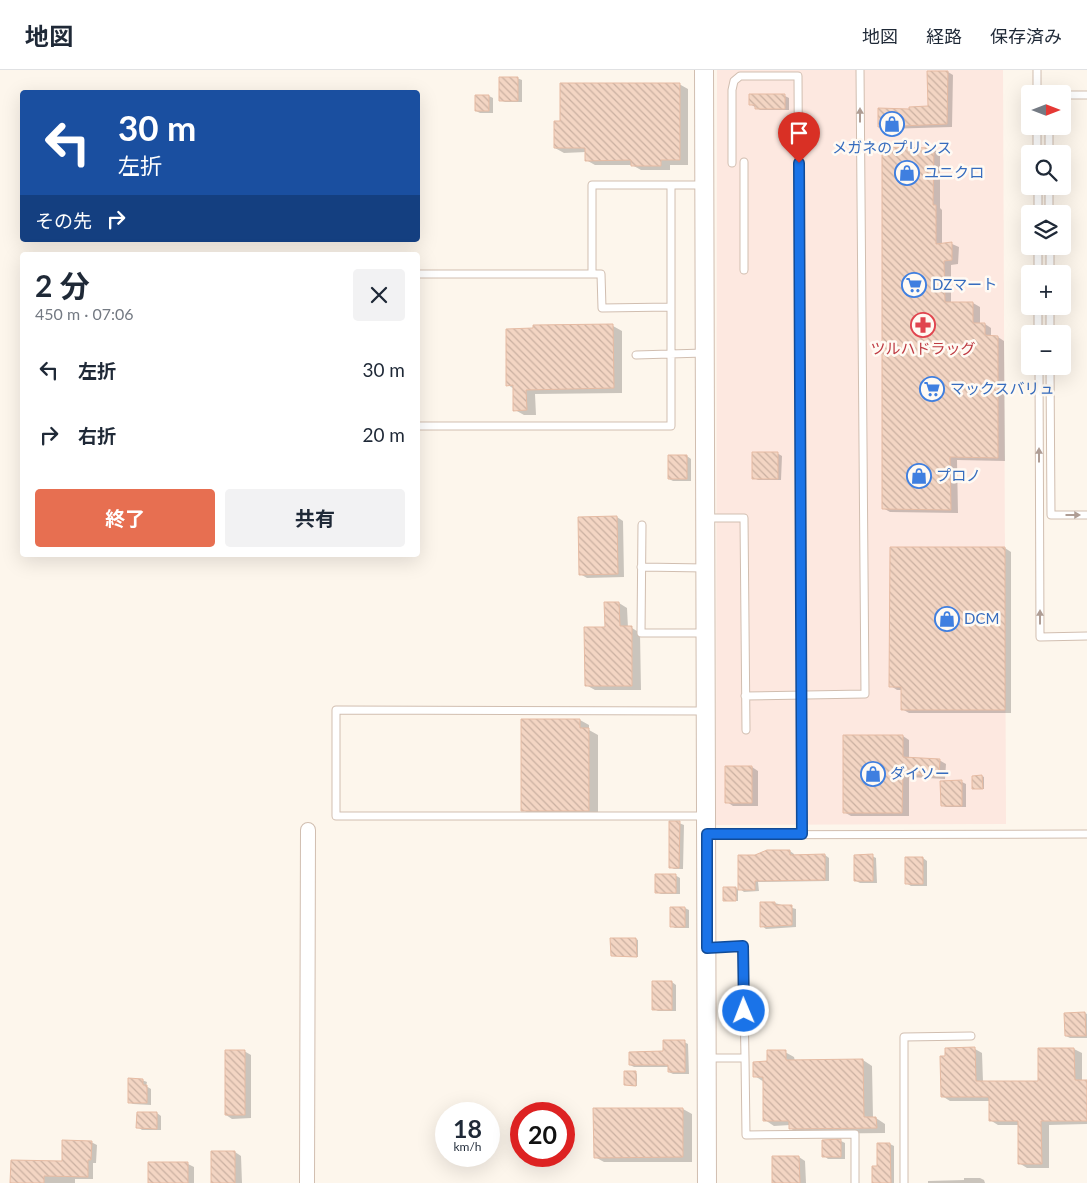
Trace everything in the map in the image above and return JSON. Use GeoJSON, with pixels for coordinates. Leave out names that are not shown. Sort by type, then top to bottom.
{"type":"FeatureCollection","features":[{"type":"Feature","properties":{"kind":"street"},"geometry":{"type":"LineString","coordinates":[[704,70],[707,1183]]}},
{"type":"Feature","properties":{"kind":"street"},"geometry":{"type":"LineString","coordinates":[[307,1183],[308,830]]}},
{"type":"Feature","properties":{"kind":"lane"},"geometry":{"type":"LineString","coordinates":[[745,696],[864,694],[860,70]]}},
{"type":"Feature","properties":{"kind":"lane"},"geometry":{"type":"LineString","coordinates":[[1037,70],[1037,85]]}},
{"type":"Feature","properties":{"kind":"lane"},"geometry":{"type":"LineString","coordinates":[[732,163],[732,90],[734,81],[740,76],[798,76],[802,834]]}},
{"type":"Feature","properties":{"kind":"lane"},"geometry":{"type":"LineString","coordinates":[[1071,95],[1087,94]]}},
{"type":"Feature","properties":{"kind":"lane"},"geometry":{"type":"LineString","coordinates":[[744,162],[744,270]]}},
{"type":"Feature","properties":{"kind":"lane"},"geometry":{"type":"LineString","coordinates":[[592,274],[592,185],[704,185]]}},
{"type":"Feature","properties":{"kind":"lane"},"geometry":{"type":"LineString","coordinates":[[420,426],[671,426],[671,185]]}},
{"type":"Feature","properties":{"kind":"lane"},"geometry":{"type":"LineString","coordinates":[[420,274],[601,274],[602,308],[671,307]]}},
{"type":"Feature","properties":{"kind":"lane"},"geometry":{"type":"LineString","coordinates":[[636,355],[705,353]]}},
{"type":"Feature","properties":{"kind":"lane"},"geometry":{"type":"LineString","coordinates":[[1039,375],[1040,637],[1087,636]]}},
{"type":"Feature","properties":{"kind":"lane"},"geometry":{"type":"LineString","coordinates":[[1050,375],[1051,515],[1087,515]]}},
{"type":"Feature","properties":{"kind":"lane"},"geometry":{"type":"LineString","coordinates":[[705,518],[744,518],[746,730]]}},
{"type":"Feature","properties":{"kind":"lane"},"geometry":{"type":"LineString","coordinates":[[642,525],[641,632],[706,633]]}},
{"type":"Feature","properties":{"kind":"lane"},"geometry":{"type":"LineString","coordinates":[[641,567],[706,568]]}},
{"type":"Feature","properties":{"kind":"lane"},"geometry":{"type":"LineString","coordinates":[[706,710],[336,710],[336,816],[707,816]]}},
{"type":"Feature","properties":{"kind":"lane"},"geometry":{"type":"LineString","coordinates":[[707,834],[1087,834]]}},
{"type":"Feature","properties":{"kind":"lane"},"geometry":{"type":"LineString","coordinates":[[707,948],[743,946],[746,1135],[856,1134],[855,1183]]}},
{"type":"Feature","properties":{"kind":"lane"},"geometry":{"type":"LineString","coordinates":[[904,1183],[904,1037],[971,1036]]}},
{"type":"Feature","properties":{"kind":"lane"},"geometry":{"type":"LineString","coordinates":[[707,1058],[745,1058]]}},
{"type":"Feature","properties":{"kind":"shaded area"},"geometry":{"type":"Polygon","coordinates":[[[717,70],[1003,70],[1006,824],[716,825],[717,70]]]}},
{"type":"Feature","properties":{"kind":"building"},"geometry":{"type":"Polygon","coordinates":[[[927,71],[948,71],[947,124],[878,127],[878,108],[909,109],[909,107],[928,106],[927,71]]]}},
{"type":"Feature","properties":{"kind":"building"},"geometry":{"type":"Polygon","coordinates":[[[499,77],[518,77],[518,101],[499,101],[499,77]]]}},
{"type":"Feature","properties":{"kind":"building"},"geometry":{"type":"Polygon","coordinates":[[[560,83],[680,83],[680,160],[661,160],[661,166],[631,166],[631,160],[585,161],[585,148],[554,148],[554,121],[560,121],[560,83]]]}},
{"type":"Feature","properties":{"kind":"building"},"geometry":{"type":"Polygon","coordinates":[[[749,94],[785,94],[785,109],[755,109],[755,105],[749,105],[749,94]]]}},
{"type":"Feature","properties":{"kind":"building"},"geometry":{"type":"Polygon","coordinates":[[[475,95],[489,95],[489,111],[475,111],[475,95]]]}},
{"type":"Feature","properties":{"kind":"building"},"geometry":{"type":"Polygon","coordinates":[[[882,147],[934,148],[933,205],[936,205],[936,244],[952,242],[952,260],[944,261],[945,302],[973,302],[973,323],[985,323],[985,335],[998,336],[998,458],[950,457],[951,510],[882,509],[882,147]]]}},
{"type":"Feature","properties":{"kind":"building"},"geometry":{"type":"Polygon","coordinates":[[[613,324],[614,388],[526,390],[527,410],[513,411],[513,385],[506,386],[506,329],[533,328],[533,325],[613,324]]]}},
{"type":"Feature","properties":{"kind":"building"},"geometry":{"type":"Polygon","coordinates":[[[752,452],[778,452],[778,479],[752,479],[752,452]]]}},
{"type":"Feature","properties":{"kind":"building"},"geometry":{"type":"Polygon","coordinates":[[[668,455],[687,455],[687,479],[668,479],[668,455]]]}},
{"type":"Feature","properties":{"kind":"building"},"geometry":{"type":"Polygon","coordinates":[[[617,516],[618,574],[579,575],[578,517],[617,516]]]}},
{"type":"Feature","properties":{"kind":"building","name":"DCM"},"geometry":{"type":"Polygon","coordinates":[[[890,547],[1005,547],[1005,710],[901,710],[901,687],[889,687],[890,547]]]}},
{"type":"Feature","properties":{"kind":"building"},"geometry":{"type":"Polygon","coordinates":[[[604,602],[619,602],[620,626],[632,626],[632,686],[585,686],[584,627],[605,627],[604,602]]]}},
{"type":"Feature","properties":{"kind":"building"},"geometry":{"type":"Polygon","coordinates":[[[521,719],[580,719],[580,728],[589,728],[589,811],[521,811],[521,719]]]}},
{"type":"Feature","properties":{"kind":"building","name":"ダイソー"},"geometry":{"type":"Polygon","coordinates":[[[843,735],[903,735],[903,757],[940,759],[939,776],[903,774],[902,813],[843,813],[843,735]]]}},
{"type":"Feature","properties":{"kind":"building"},"geometry":{"type":"Polygon","coordinates":[[[725,766],[752,766],[752,803],[725,803],[725,766]]]}},
{"type":"Feature","properties":{"kind":"building"},"geometry":{"type":"Polygon","coordinates":[[[982,775],[983,789],[972,789],[972,776],[982,775]]]}},
{"type":"Feature","properties":{"kind":"building"},"geometry":{"type":"Polygon","coordinates":[[[962,780],[962,806],[941,806],[940,781],[962,780]]]}},
{"type":"Feature","properties":{"kind":"building"},"geometry":{"type":"Polygon","coordinates":[[[669,821],[680,821],[679,868],[669,868],[669,821]]]}},
{"type":"Feature","properties":{"kind":"building"},"geometry":{"type":"Polygon","coordinates":[[[767,850],[790,850],[790,855],[825,854],[825,880],[755,881],[755,890],[738,890],[738,855],[755,855],[767,850]]]}},
{"type":"Feature","properties":{"kind":"building"},"geometry":{"type":"Polygon","coordinates":[[[873,854],[873,881],[854,881],[854,855],[873,854]]]}},
{"type":"Feature","properties":{"kind":"building"},"geometry":{"type":"Polygon","coordinates":[[[905,857],[923,857],[923,884],[905,884],[905,857]]]}},
{"type":"Feature","properties":{"kind":"building"},"geometry":{"type":"Polygon","coordinates":[[[655,874],[676,874],[676,893],[655,893],[655,874]]]}},
{"type":"Feature","properties":{"kind":"building"},"geometry":{"type":"Polygon","coordinates":[[[723,887],[736,887],[736,901],[723,901],[723,887]]]}},
{"type":"Feature","properties":{"kind":"building"},"geometry":{"type":"Polygon","coordinates":[[[760,902],[775,902],[775,905],[792,905],[792,925],[760,927],[760,902]]]}},
{"type":"Feature","properties":{"kind":"building"},"geometry":{"type":"Polygon","coordinates":[[[670,907],[685,907],[685,927],[670,927],[670,907]]]}},
{"type":"Feature","properties":{"kind":"building"},"geometry":{"type":"Polygon","coordinates":[[[610,938],[636,938],[637,957],[611,956],[610,938]]]}},
{"type":"Feature","properties":{"kind":"building"},"geometry":{"type":"Polygon","coordinates":[[[652,981],[672,981],[672,1010],[652,1010],[652,981]]]}},
{"type":"Feature","properties":{"kind":"building"},"geometry":{"type":"Polygon","coordinates":[[[1085,1012],[1086,1036],[1065,1036],[1064,1013],[1085,1012]]]}},
{"type":"Feature","properties":{"kind":"building"},"geometry":{"type":"Polygon","coordinates":[[[663,1040],[685,1040],[685,1072],[668,1072],[668,1065],[629,1065],[629,1052],[663,1051],[663,1040]]]}},
{"type":"Feature","properties":{"kind":"building"},"geometry":{"type":"Polygon","coordinates":[[[975,1047],[976,1081],[1038,1081],[1038,1048],[1074,1048],[1075,1080],[1087,1080],[1087,1121],[1041,1121],[1042,1164],[1018,1164],[1018,1121],[989,1121],[989,1097],[941,1097],[940,1056],[945,1056],[945,1048],[975,1047]]]}},
{"type":"Feature","properties":{"kind":"building"},"geometry":{"type":"Polygon","coordinates":[[[225,1050],[245,1050],[245,1115],[225,1115],[225,1050]]]}},
{"type":"Feature","properties":{"kind":"building"},"geometry":{"type":"Polygon","coordinates":[[[767,1050],[786,1050],[786,1060],[863,1059],[864,1117],[876,1117],[877,1128],[789,1129],[789,1121],[763,1121],[763,1077],[753,1077],[753,1062],[767,1061],[767,1050]]]}},
{"type":"Feature","properties":{"kind":"building"},"geometry":{"type":"Polygon","coordinates":[[[624,1071],[636,1071],[636,1086],[624,1085],[624,1071]]]}},
{"type":"Feature","properties":{"kind":"building"},"geometry":{"type":"Polygon","coordinates":[[[128,1078],[143,1079],[143,1085],[147,1085],[147,1103],[128,1103],[128,1078]]]}},
{"type":"Feature","properties":{"kind":"building"},"geometry":{"type":"Polygon","coordinates":[[[593,1108],[683,1108],[683,1157],[594,1158],[593,1108]]]}},
{"type":"Feature","properties":{"kind":"building"},"geometry":{"type":"Polygon","coordinates":[[[137,1112],[157,1112],[157,1129],[136,1128],[137,1112]]]}},
{"type":"Feature","properties":{"kind":"building"},"geometry":{"type":"Polygon","coordinates":[[[841,1139],[841,1157],[822,1157],[822,1140],[841,1139]]]}},
{"type":"Feature","properties":{"kind":"building"},"geometry":{"type":"Polygon","coordinates":[[[62,1140],[92,1141],[91,1160],[88,1160],[88,1177],[44,1176],[44,1183],[10,1183],[11,1160],[62,1161],[62,1140]]]}},
{"type":"Feature","properties":{"kind":"building"},"geometry":{"type":"Polygon","coordinates":[[[877,1143],[890,1143],[891,1183],[872,1183],[872,1166],[877,1166],[877,1143]]]}},
{"type":"Feature","properties":{"kind":"building"},"geometry":{"type":"Polygon","coordinates":[[[211,1151],[235,1151],[235,1183],[211,1183],[211,1151]]]}},
{"type":"Feature","properties":{"kind":"building"},"geometry":{"type":"Polygon","coordinates":[[[772,1156],[799,1156],[800,1183],[772,1183],[772,1156]]]}},
{"type":"Feature","properties":{"kind":"building"},"geometry":{"type":"Polygon","coordinates":[[[148,1162],[188,1162],[188,1183],[148,1183],[148,1162]]]}},
{"type":"Feature","properties":{"kind":"place","name":"メガネのプリンス"},"geometry":{"type":"Point","coordinates":[892,124]}},
{"type":"Feature","properties":{"kind":"place","name":"ユニクロ"},"geometry":{"type":"Point","coordinates":[907,173]}},
{"type":"Feature","properties":{"kind":"place","name":"DZマート"},"geometry":{"type":"Point","coordinates":[914,285]}},
{"type":"Feature","properties":{"kind":"place","name":"ツルハドラッグ"},"geometry":{"type":"Point","coordinates":[923,325]}},
{"type":"Feature","properties":{"kind":"place","name":"マックスバリュ"},"geometry":{"type":"Point","coordinates":[932,389]}},
{"type":"Feature","properties":{"kind":"place","name":"プロノ"},"geometry":{"type":"Point","coordinates":[919,476]}},
{"type":"Feature","properties":{"kind":"place","name":"DCM"},"geometry":{"type":"Point","coordinates":[947,619]}},
{"type":"Feature","properties":{"kind":"place","name":"ダイソー"},"geometry":{"type":"Point","coordinates":[873,774]}},
{"type":"Feature","properties":{"kind":"route"},"geometry":{"type":"LineString","coordinates":[[744,1011],[743,946],[707,948],[707,834],[802,834],[799,163]]}}]}
